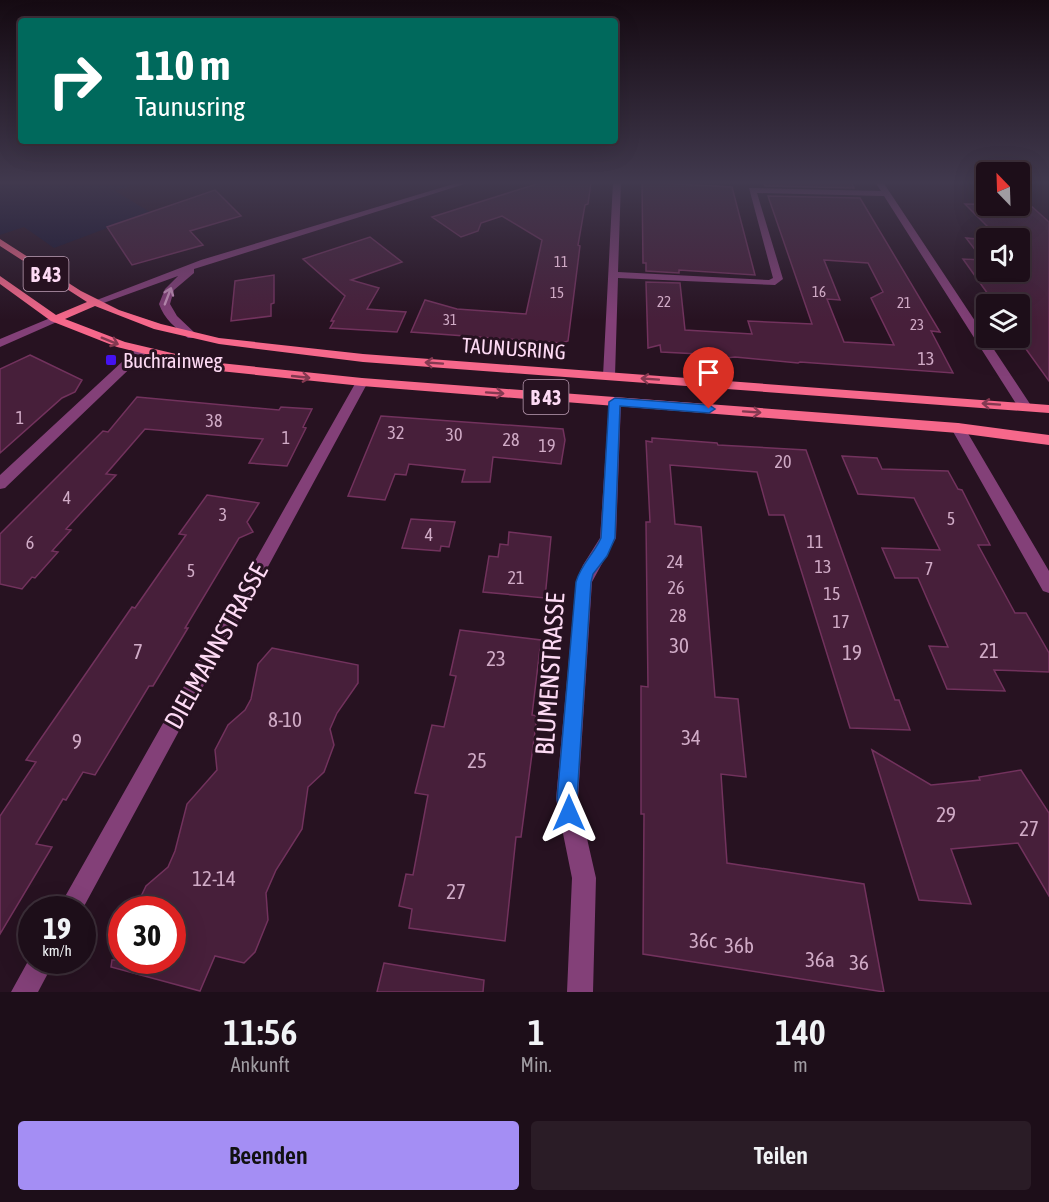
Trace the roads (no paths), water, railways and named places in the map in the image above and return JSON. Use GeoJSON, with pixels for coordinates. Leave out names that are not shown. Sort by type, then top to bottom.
{"type":"FeatureCollection","features":[{"type":"Feature","properties":{"kind":"main road","name":"TAUNUSRING"},"geometry":{"type":"LineString","coordinates":[[0,242],[33,266],[94,303],[147,323],[192,336],[317,354],[1049,409]]}},
{"type":"Feature","properties":{"kind":"main road","name":"B 43"},"geometry":{"type":"LineString","coordinates":[[0,279],[55,319],[141,351],[221,367],[362,382],[958,428],[1049,440]]}},
{"type":"Feature","properties":{"kind":"main road"},"geometry":{"type":"LineString","coordinates":[[55,319],[94,303]]}},
{"type":"Feature","properties":{"kind":"street"},"geometry":{"type":"LineString","coordinates":[[94,303],[204,262],[315,228]]}},
{"type":"Feature","properties":{"kind":"street"},"geometry":{"type":"LineString","coordinates":[[609,376],[615,228]]}},
{"type":"Feature","properties":{"kind":"street"},"geometry":{"type":"LineString","coordinates":[[612,275],[771,283],[778,279],[762,228]]}},
{"type":"Feature","properties":{"kind":"street"},"geometry":{"type":"LineString","coordinates":[[910,228],[1024,407]]}},
{"type":"Feature","properties":{"kind":"street"},"geometry":{"type":"LineString","coordinates":[[192,336],[166,311],[164,300],[177,280],[204,262]]}},
{"type":"Feature","properties":{"kind":"street"},"geometry":{"type":"LineString","coordinates":[[0,344],[55,319]]}},
{"type":"Feature","properties":{"kind":"street"},"geometry":{"type":"LineString","coordinates":[[0,484],[141,351]]}},
{"type":"Feature","properties":{"kind":"street","name":"DIELMANNSTRASSE"},"geometry":{"type":"LineString","coordinates":[[77,896],[362,382]]}},
{"type":"Feature","properties":{"kind":"street","name":"BLUMENSTRASSE"},"geometry":{"type":"LineString","coordinates":[[580,992],[584,878],[567,799],[584,582],[586,572],[602,552],[608,538],[615,402]]}},
{"type":"Feature","properties":{"kind":"street"},"geometry":{"type":"LineString","coordinates":[[958,428],[1049,586]]}},
{"type":"Feature","properties":{"kind":"street"},"geometry":{"type":"LineString","coordinates":[[24,992],[34,974]]}},
{"type":"Feature","properties":{"kind":"place","name":"Buchrainweg"},"geometry":{"type":"Point","coordinates":[111,360]}}]}
